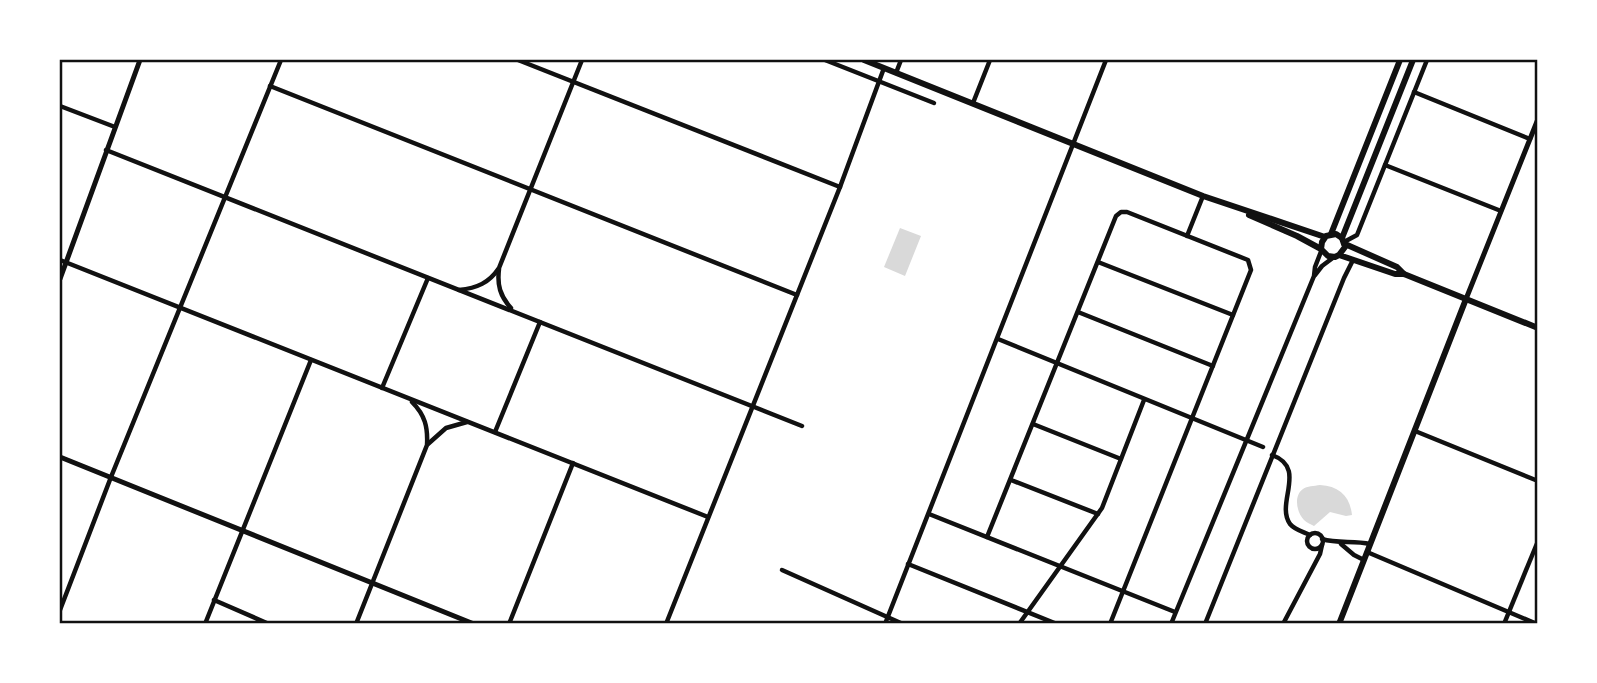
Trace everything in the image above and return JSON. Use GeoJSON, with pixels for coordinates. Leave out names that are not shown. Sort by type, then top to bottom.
{"type":"FeatureCollection","features":[{"type":"Feature","properties":{"kind":"main road"},"geometry":{"type":"LineString","coordinates":[[864,60],[1203,196],[1328,235],[1336,234],[1344,241],[1397,267],[1404,274]]}},
{"type":"Feature","properties":{"kind":"main road"},"geometry":{"type":"LineString","coordinates":[[1322,249],[1322,242],[1328,235],[1400,60]]}},
{"type":"Feature","properties":{"kind":"main road"},"geometry":{"type":"LineString","coordinates":[[1337,256],[1343,251],[1344,241],[1413,60]]}},
{"type":"Feature","properties":{"kind":"main road"},"geometry":{"type":"LineString","coordinates":[[1212,199],[1287,231],[1322,249],[1325,254],[1395,274],[1404,274],[1538,328]]}},
{"type":"Feature","properties":{"kind":"main road"},"geometry":{"type":"LineString","coordinates":[[1339,624],[1466,299]]}},
{"type":"Feature","properties":{"kind":"street"},"geometry":{"type":"LineString","coordinates":[[60,279],[63,261],[140,60]]}},
{"type":"Feature","properties":{"kind":"street"},"geometry":{"type":"LineString","coordinates":[[60,610],[281,60]]}},
{"type":"Feature","properties":{"kind":"street"},"geometry":{"type":"LineString","coordinates":[[518,60],[840,187]]}},
{"type":"Feature","properties":{"kind":"street"},"geometry":{"type":"LineString","coordinates":[[457,290],[484,284],[499,268],[582,60]]}},
{"type":"Feature","properties":{"kind":"street"},"geometry":{"type":"LineString","coordinates":[[825,60],[934,103]]}},
{"type":"Feature","properties":{"kind":"street"},"geometry":{"type":"LineString","coordinates":[[896,72],[901,60]]}},
{"type":"Feature","properties":{"kind":"street"},"geometry":{"type":"LineString","coordinates":[[973,103],[990,60]]}},
{"type":"Feature","properties":{"kind":"street"},"geometry":{"type":"LineString","coordinates":[[885,624],[1106,60]]}},
{"type":"Feature","properties":{"kind":"street"},"geometry":{"type":"LineString","coordinates":[[1344,241],[1357,234],[1427,60]]}},
{"type":"Feature","properties":{"kind":"street"},"geometry":{"type":"LineString","coordinates":[[666,624],[840,187],[884,68]]}},
{"type":"Feature","properties":{"kind":"street"},"geometry":{"type":"LineString","coordinates":[[270,86],[797,295]]}},
{"type":"Feature","properties":{"kind":"street"},"geometry":{"type":"LineString","coordinates":[[1414,92],[1530,139]]}},
{"type":"Feature","properties":{"kind":"street"},"geometry":{"type":"LineString","coordinates":[[60,106],[115,127]]}},
{"type":"Feature","properties":{"kind":"street"},"geometry":{"type":"LineString","coordinates":[[1466,299],[1538,119]]}},
{"type":"Feature","properties":{"kind":"street"},"geometry":{"type":"LineString","coordinates":[[106,150],[802,426]]}},
{"type":"Feature","properties":{"kind":"street"},"geometry":{"type":"LineString","coordinates":[[1385,165],[1502,211]]}},
{"type":"Feature","properties":{"kind":"street"},"geometry":{"type":"LineString","coordinates":[[1187,236],[1203,196]]}},
{"type":"Feature","properties":{"kind":"street"},"geometry":{"type":"LineString","coordinates":[[988,537],[1116,216],[1127,212],[1248,260],[1251,270],[1110,624]]}},
{"type":"Feature","properties":{"kind":"street"},"geometry":{"type":"LineString","coordinates":[[1171,624],[1314,276],[1322,249]]}},
{"type":"Feature","properties":{"kind":"street"},"geometry":{"type":"LineString","coordinates":[[1314,276],[1322,266],[1337,256]]}},
{"type":"Feature","properties":{"kind":"street"},"geometry":{"type":"LineString","coordinates":[[1205,624],[1343,278],[1353,260]]}},
{"type":"Feature","properties":{"kind":"street"},"geometry":{"type":"LineString","coordinates":[[63,261],[708,517]]}},
{"type":"Feature","properties":{"kind":"street"},"geometry":{"type":"LineString","coordinates":[[1098,262],[1233,315]]}},
{"type":"Feature","properties":{"kind":"street"},"geometry":{"type":"LineString","coordinates":[[499,268],[498,287],[509,306],[519,313]]}},
{"type":"Feature","properties":{"kind":"street"},"geometry":{"type":"LineString","coordinates":[[382,388],[428,278]]}},
{"type":"Feature","properties":{"kind":"street"},"geometry":{"type":"LineString","coordinates":[[1077,312],[1213,366]]}},
{"type":"Feature","properties":{"kind":"street"},"geometry":{"type":"LineString","coordinates":[[495,432],[540,322]]}},
{"type":"Feature","properties":{"kind":"street"},"geometry":{"type":"LineString","coordinates":[[998,339],[1263,447]]}},
{"type":"Feature","properties":{"kind":"street"},"geometry":{"type":"LineString","coordinates":[[205,624],[312,360]]}},
{"type":"Feature","properties":{"kind":"street"},"geometry":{"type":"LineString","coordinates":[[356,624],[427,444],[425,419],[409,399]]}},
{"type":"Feature","properties":{"kind":"street"},"geometry":{"type":"LineString","coordinates":[[1019,624],[1102,508],[1144,400]]}},
{"type":"Feature","properties":{"kind":"street"},"geometry":{"type":"LineString","coordinates":[[427,444],[446,428],[467,422]]}},
{"type":"Feature","properties":{"kind":"street"},"geometry":{"type":"LineString","coordinates":[[1033,424],[1121,459]]}},
{"type":"Feature","properties":{"kind":"street"},"geometry":{"type":"LineString","coordinates":[[1415,431],[1538,481]]}},
{"type":"Feature","properties":{"kind":"street"},"geometry":{"type":"LineString","coordinates":[[1272,455],[1283,461],[1288,471],[1288,520],[1294,528],[1310,535],[1317,534],[1322,542],[1320,554],[1283,624]]}},
{"type":"Feature","properties":{"kind":"street"},"geometry":{"type":"LineString","coordinates":[[60,457],[474,624]]}},
{"type":"Feature","properties":{"kind":"street"},"geometry":{"type":"LineString","coordinates":[[509,624],[573,463]]}},
{"type":"Feature","properties":{"kind":"street"},"geometry":{"type":"LineString","coordinates":[[1010,480],[1098,514]]}},
{"type":"Feature","properties":{"kind":"street"},"geometry":{"type":"LineString","coordinates":[[929,514],[1175,612]]}},
{"type":"Feature","properties":{"kind":"street"},"geometry":{"type":"LineString","coordinates":[[1310,535],[1307,541],[1310,548],[1318,549],[1322,542]]}},
{"type":"Feature","properties":{"kind":"street"},"geometry":{"type":"LineString","coordinates":[[1504,624],[1538,541]]}},
{"type":"Feature","properties":{"kind":"street"},"geometry":{"type":"LineString","coordinates":[[1322,542],[1370,544]]}},
{"type":"Feature","properties":{"kind":"street"},"geometry":{"type":"LineString","coordinates":[[1337,542],[1356,556],[1366,556],[1537,624]]}},
{"type":"Feature","properties":{"kind":"street"},"geometry":{"type":"LineString","coordinates":[[908,564],[1058,624]]}},
{"type":"Feature","properties":{"kind":"street"},"geometry":{"type":"LineString","coordinates":[[782,570],[903,624]]}},
{"type":"Feature","properties":{"kind":"street"},"geometry":{"type":"LineString","coordinates":[[214,600],[270,624]]}},
{"type":"Feature","properties":{"kind":"shaded area"},"geometry":{"type":"Polygon","coordinates":[[[900,228],[921,236],[905,276],[884,267],[900,228]]]}},
{"type":"Feature","properties":{"kind":"shaded area"},"geometry":{"type":"Polygon","coordinates":[[[1320,485],[1333,487],[1342,493],[1349,502],[1352,515],[1330,512],[1314,526],[1304,520],[1298,509],[1298,496],[1305,488],[1320,485]]]}}]}
